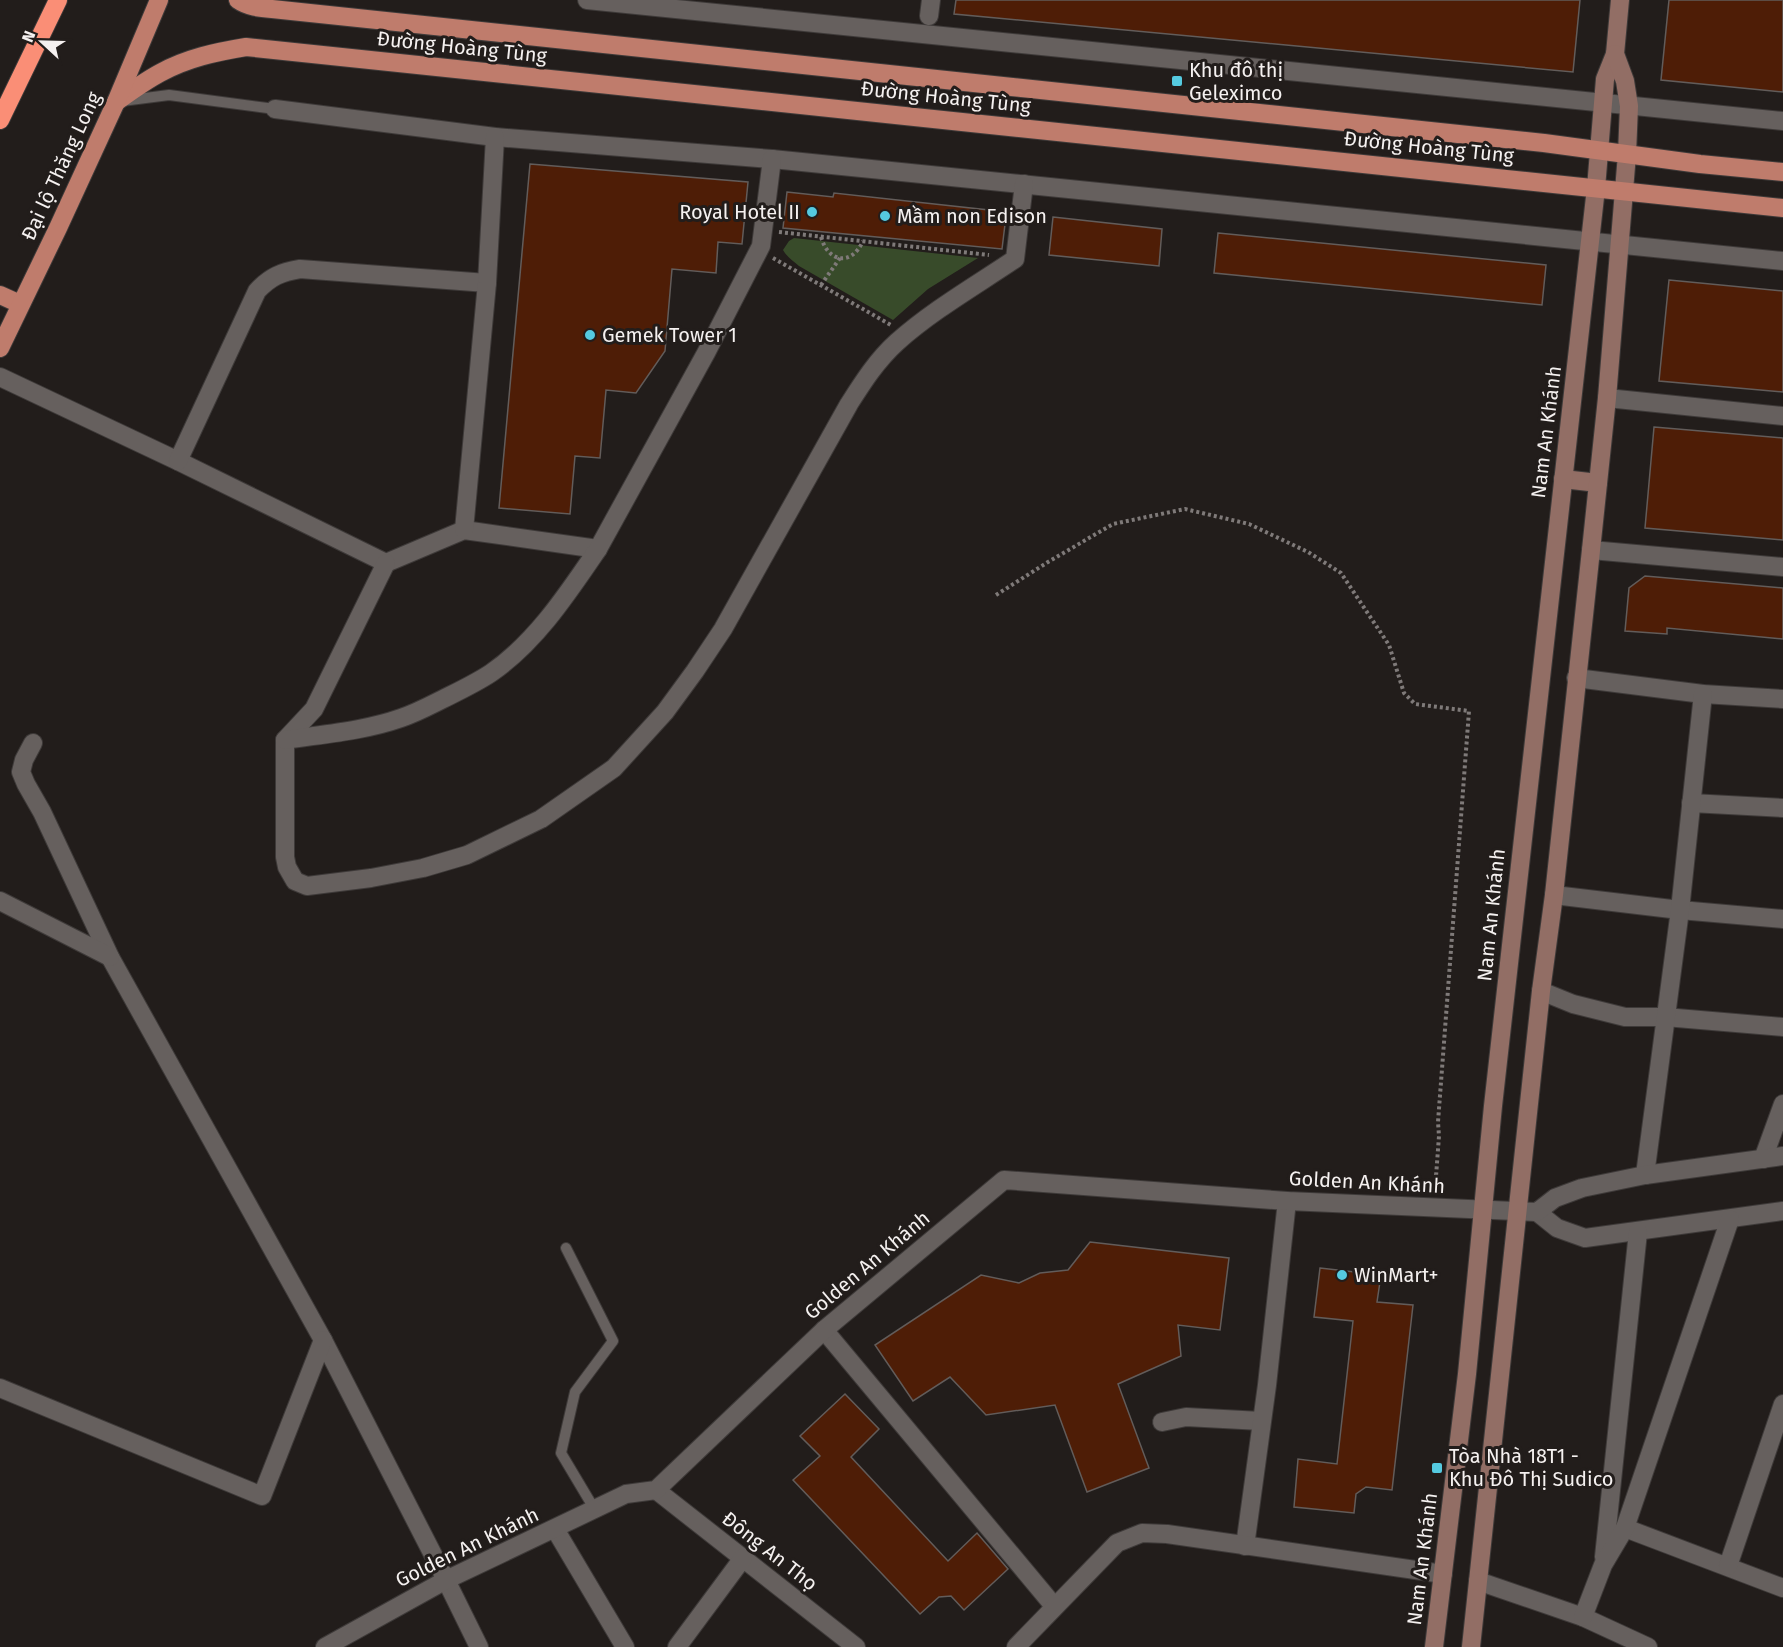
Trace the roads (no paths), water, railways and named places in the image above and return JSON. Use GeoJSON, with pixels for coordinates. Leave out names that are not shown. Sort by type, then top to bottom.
{"type":"FeatureCollection","features":[{"type":"Feature","properties":{"kind":"highway"},"geometry":{"type":"LineString","coordinates":[[0,120],[58,0]]}},
{"type":"Feature","properties":{"kind":"main road","name":"Đại lộ Thăng Long"},"geometry":{"type":"LineString","coordinates":[[0,348],[116,102],[159,0]]}},
{"type":"Feature","properties":{"kind":"main road","name":"Đường Hoàng Tùng"},"geometry":{"type":"LineString","coordinates":[[238,0],[272,9],[1544,143],[1700,164],[1783,172]]}},
{"type":"Feature","properties":{"kind":"main road","name":"Đường Hoàng Tùng"},"geometry":{"type":"LineString","coordinates":[[116,102],[160,73],[183,62],[246,47],[1783,208]]}},
{"type":"Feature","properties":{"kind":"main road"},"geometry":{"type":"LineString","coordinates":[[0,295],[20,304]]}},
{"type":"Feature","properties":{"kind":"street"},"geometry":{"type":"LineString","coordinates":[[587,0],[1783,121]]}},
{"type":"Feature","properties":{"kind":"street"},"geometry":{"type":"LineString","coordinates":[[1471,1647],[1528,1212],[1541,991],[1554,895],[1591,550],[1620,244],[1629,106],[1625,81],[1615,54],[1620,0]]}},
{"type":"Feature","properties":{"kind":"street","name":"Nam An Khánh"},"geometry":{"type":"LineString","coordinates":[[1434,1647],[1467,1374],[1493,1106],[1596,188],[1605,80],[1615,54]]}},
{"type":"Feature","properties":{"kind":"street"},"geometry":{"type":"LineString","coordinates":[[269,107],[495,137],[772,159],[1783,261]]}},
{"type":"Feature","properties":{"kind":"street"},"geometry":{"type":"LineString","coordinates":[[464,530],[487,283],[495,137]]}},
{"type":"Feature","properties":{"kind":"street"},"geometry":{"type":"LineString","coordinates":[[285,740],[364,728],[393,721],[423,709],[492,672],[521,648],[548,618],[578,580],[598,549],[761,246],[772,159]]}},
{"type":"Feature","properties":{"kind":"street"},"geometry":{"type":"LineString","coordinates":[[598,549],[464,530],[387,563],[314,709],[285,740],[285,857],[295,881],[307,886],[371,878],[423,868],[467,855],[541,819],[614,768],[671,704],[723,629],[849,404],[871,370],[896,343],[926,319],[1015,258],[1024,184]]}},
{"type":"Feature","properties":{"kind":"street"},"geometry":{"type":"LineString","coordinates":[[178,461],[257,291],[276,275],[300,269],[487,283]]}},
{"type":"Feature","properties":{"kind":"street"},"geometry":{"type":"LineString","coordinates":[[0,377],[387,563]]}},
{"type":"Feature","properties":{"kind":"street"},"geometry":{"type":"LineString","coordinates":[[1606,398],[1783,416]]}},
{"type":"Feature","properties":{"kind":"street"},"geometry":{"type":"LineString","coordinates":[[1563,479],[1598,483]]}},
{"type":"Feature","properties":{"kind":"street"},"geometry":{"type":"LineString","coordinates":[[1591,550],[1783,567]]}},
{"type":"Feature","properties":{"kind":"street"},"geometry":{"type":"LineString","coordinates":[[1576,678],[1703,694],[1783,699]]}},
{"type":"Feature","properties":{"kind":"street"},"geometry":{"type":"LineString","coordinates":[[1645,1175],[1680,910],[1703,694]]}},
{"type":"Feature","properties":{"kind":"street"},"geometry":{"type":"LineString","coordinates":[[33,743],[21,771],[110,957],[323,1340],[478,1647]]}},
{"type":"Feature","properties":{"kind":"street"},"geometry":{"type":"LineString","coordinates":[[1691,803],[1783,808]]}},
{"type":"Feature","properties":{"kind":"street"},"geometry":{"type":"LineString","coordinates":[[1554,895],[1783,919]]}},
{"type":"Feature","properties":{"kind":"street"},"geometry":{"type":"LineString","coordinates":[[0,901],[110,957]]}},
{"type":"Feature","properties":{"kind":"street"},"geometry":{"type":"LineString","coordinates":[[1541,991],[1573,1004],[1625,1017],[1665,1017],[1783,1027]]}},
{"type":"Feature","properties":{"kind":"street"},"geometry":{"type":"LineString","coordinates":[[1763,1159],[1783,1104]]}},
{"type":"Feature","properties":{"kind":"street"},"geometry":{"type":"LineString","coordinates":[[1528,1212],[1555,1198],[1582,1188],[1645,1175],[1783,1156]]}},
{"type":"Feature","properties":{"kind":"street","name":"Golden An Khánh"},"geometry":{"type":"LineString","coordinates":[[325,1647],[446,1580],[626,1494],[656,1490],[824,1330],[1004,1180],[1287,1201],[1483,1208],[1528,1212]]}},
{"type":"Feature","properties":{"kind":"street"},"geometry":{"type":"LineString","coordinates":[[1245,1546],[1267,1385],[1287,1201]]}},
{"type":"Feature","properties":{"kind":"street"},"geometry":{"type":"LineString","coordinates":[[1528,1212],[1557,1228],[1585,1238],[1783,1211]]}},
{"type":"Feature","properties":{"kind":"street"},"geometry":{"type":"LineString","coordinates":[[1583,1617],[1603,1564],[1625,1528],[1730,1219]]}},
{"type":"Feature","properties":{"kind":"street"},"geometry":{"type":"LineString","coordinates":[[1603,1564],[1638,1232]]}},
{"type":"Feature","properties":{"kind":"street"},"geometry":{"type":"LineString","coordinates":[[824,1330],[1054,1606]]}},
{"type":"Feature","properties":{"kind":"street"},"geometry":{"type":"LineString","coordinates":[[0,1388],[262,1496],[323,1340]]}},
{"type":"Feature","properties":{"kind":"street"},"geometry":{"type":"LineString","coordinates":[[1728,1566],[1783,1404]]}},
{"type":"Feature","properties":{"kind":"street"},"geometry":{"type":"LineString","coordinates":[[1162,1422],[1186,1417],[1261,1421]]}},
{"type":"Feature","properties":{"kind":"street","name":"Đông An Thọ"},"geometry":{"type":"LineString","coordinates":[[656,1490],[856,1647]]}},
{"type":"Feature","properties":{"kind":"street"},"geometry":{"type":"LineString","coordinates":[[1625,1528],[1783,1587]]}},
{"type":"Feature","properties":{"kind":"street"},"geometry":{"type":"LineString","coordinates":[[555,1529],[625,1647]]}},
{"type":"Feature","properties":{"kind":"street"},"geometry":{"type":"LineString","coordinates":[[1016,1647],[1116,1543],[1142,1533],[1167,1534],[1443,1574]]}},
{"type":"Feature","properties":{"kind":"street"},"geometry":{"type":"LineString","coordinates":[[677,1647],[743,1558]]}},
{"type":"Feature","properties":{"kind":"street"},"geometry":{"type":"LineString","coordinates":[[1478,1581],[1583,1617],[1648,1647]]}},
{"type":"Feature","properties":{"kind":"lane"},"geometry":{"type":"LineString","coordinates":[[116,102],[169,95],[269,107]]}},
{"type":"Feature","properties":{"kind":"lane"},"geometry":{"type":"LineString","coordinates":[[566,1248],[613,1341],[575,1392],[561,1453],[595,1510]]}},
{"type":"Feature","properties":{"kind":"place","name":"Khu đô thị Geleximco"},"geometry":{"type":"Point","coordinates":[1177,81]}},
{"type":"Feature","properties":{"kind":"place","name":"Royal Hotel II"},"geometry":{"type":"Point","coordinates":[812,212]}},
{"type":"Feature","properties":{"kind":"place","name":"Mầm non Edison"},"geometry":{"type":"Point","coordinates":[885,216]}},
{"type":"Feature","properties":{"kind":"place","name":"Gemek Tower 1"},"geometry":{"type":"Point","coordinates":[590,335]}},
{"type":"Feature","properties":{"kind":"place","name":"WinMart+"},"geometry":{"type":"Point","coordinates":[1342,1275]}},
{"type":"Feature","properties":{"kind":"place","name":"Tòa Nhà 18T1 - Khu Đô Thị Sudico"},"geometry":{"type":"Point","coordinates":[1437,1468]}}]}
